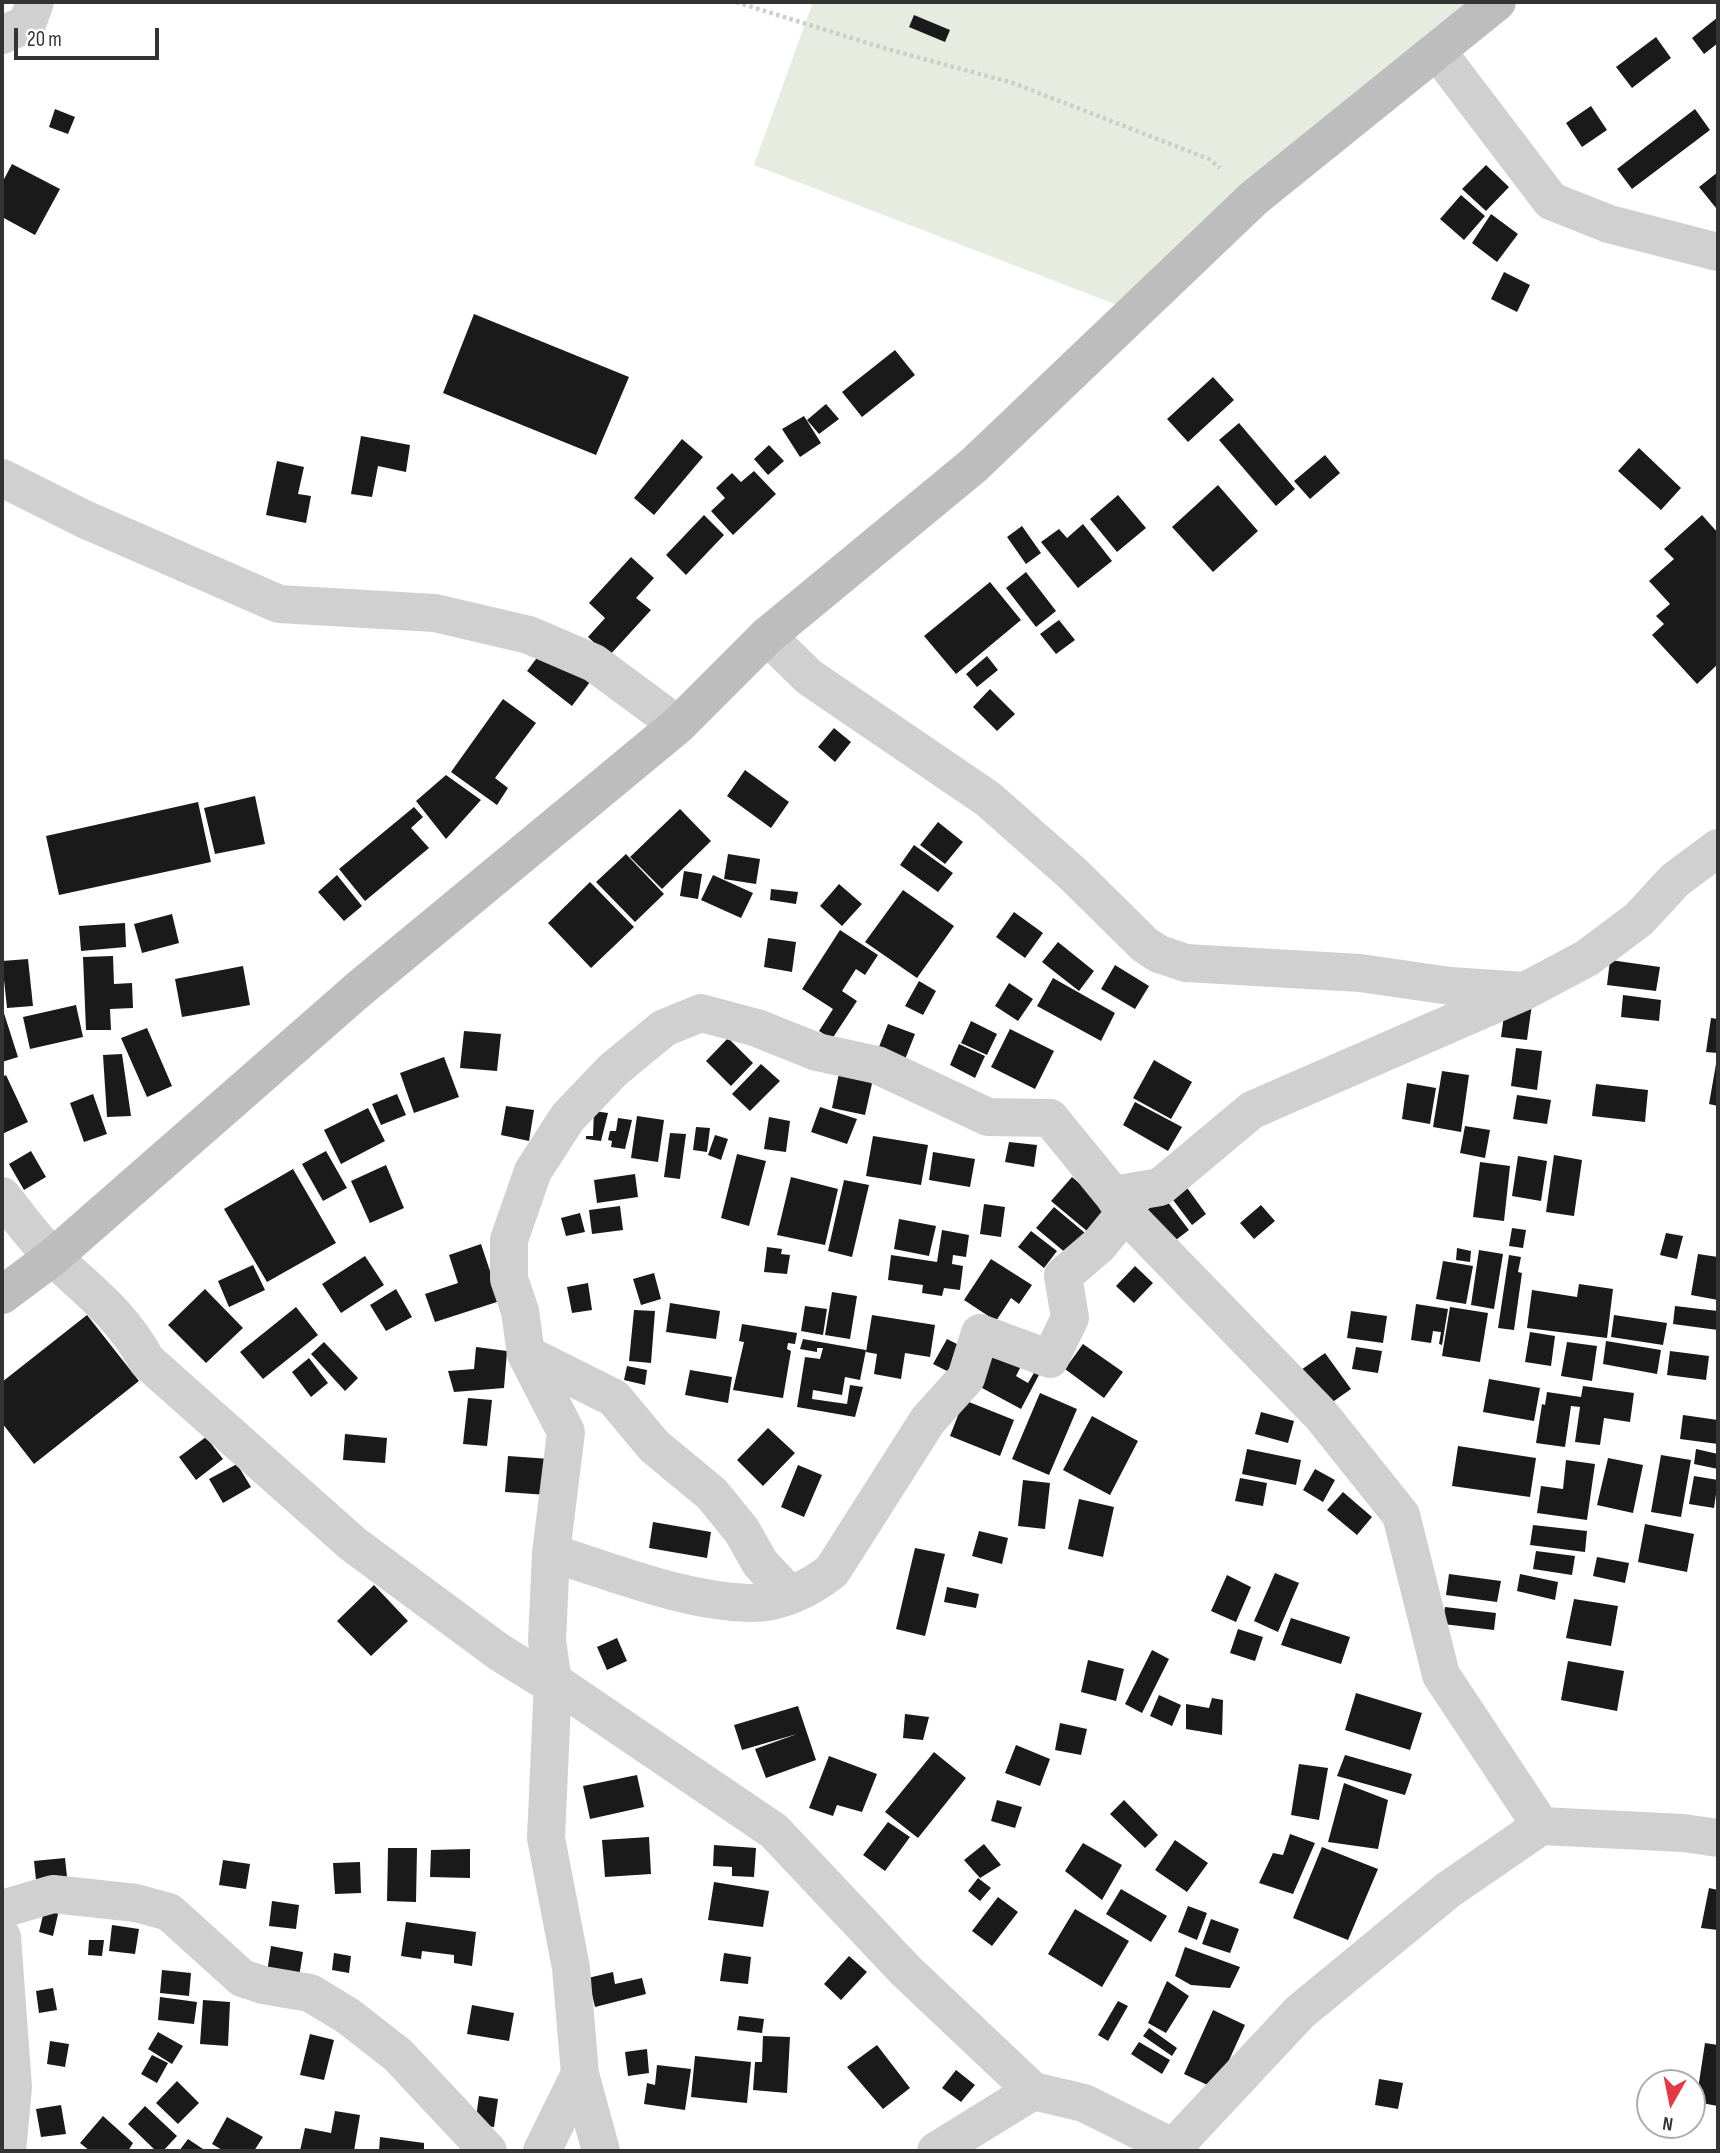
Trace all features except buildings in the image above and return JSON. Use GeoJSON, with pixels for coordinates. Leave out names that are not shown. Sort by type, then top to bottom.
{"type":"FeatureCollection","features":[{"type":"Feature","properties":{"kind":"street"},"geometry":{"type":"LineString","coordinates":[[2,35],[27,24],[35,2]]}},
{"type":"Feature","properties":{"kind":"street"},"geometry":{"type":"LineString","coordinates":[[2,1294],[53,1257],[359,989],[678,725],[767,636],[974,465],[1254,198],[1497,2]]}},
{"type":"Feature","properties":{"kind":"street"},"geometry":{"type":"LineString","coordinates":[[1437,51],[1551,201],[1609,224],[1718,252]]}},
{"type":"Feature","properties":{"kind":"street"},"geometry":{"type":"LineString","coordinates":[[2,478],[84,519],[279,604],[435,613],[529,635],[594,663],[678,725]]}},
{"type":"Feature","properties":{"kind":"street"},"geometry":{"type":"LineString","coordinates":[[767,636],[809,677],[988,799],[1073,874],[1145,946],[1159,954],[1209,966],[1360,973],[1450,986],[1524,991]]}},
{"type":"Feature","properties":{"kind":"street"},"geometry":{"type":"LineString","coordinates":[[551,1553],[690,1593],[750,1604],[810,1588],[832,1571],[928,1420],[966,1378],[980,1333],[1050,1359],[1070,1318],[1063,1276],[1099,1245],[1119,1204],[1160,1187],[1252,1110],[1524,991],[1587,958],[1639,919],[1675,880],[1718,848]]}},
{"type":"Feature","properties":{"kind":"street"},"geometry":{"type":"LineString","coordinates":[[605,2151],[580,2074],[571,1968],[546,1839],[553,1681],[547,1641],[551,1553],[566,1432],[526,1354],[520,1311],[509,1279],[509,1240],[533,1171],[568,1116],[613,1070],[664,1028],[701,1013],[757,1028],[817,1052],[877,1065],[988,1117],[1050,1118],[1119,1204],[1321,1415],[1401,1515],[1441,1675],[1541,1826]]}},
{"type":"Feature","properties":{"kind":"street"},"geometry":{"type":"LineString","coordinates":[[2,1196],[53,1257],[110,1306],[132,1334],[148,1361],[353,1544],[499,1652],[541,1678],[553,1681],[774,1831],[896,1960],[1033,2091],[1084,2103],[1175,2150],[1300,2012],[1448,1890],[1541,1826],[1683,1833],[1718,1838]]}},
{"type":"Feature","properties":{"kind":"street"},"geometry":{"type":"LineString","coordinates":[[526,1354],[614,1398],[654,1446],[712,1494],[742,1531],[760,1563],[790,1595]]}},
{"type":"Feature","properties":{"kind":"street"},"geometry":{"type":"LineString","coordinates":[[2,1909],[53,1894],[136,1903],[169,1912],[242,1978],[263,1985],[310,1993],[348,2016],[398,2055],[488,2151]]}},
{"type":"Feature","properties":{"kind":"street"},"geometry":{"type":"LineString","coordinates":[[2,1937],[13,2087],[7,2151]]}},
{"type":"Feature","properties":{"kind":"street"},"geometry":{"type":"LineString","coordinates":[[541,2151],[580,2074]]}},
{"type":"Feature","properties":{"kind":"street"},"geometry":{"type":"LineString","coordinates":[[936,2151],[1033,2091]]}},
{"type":"Feature","properties":{"kind":"path"},"geometry":{"type":"LineString","coordinates":[[736,2],[887,49],[1013,83],[1209,159],[1254,198]]}},
{"type":"Feature","properties":{"kind":"shaded area"},"geometry":{"type":"Polygon","coordinates":[[[813,2],[1507,2],[1117,305],[754,165],[813,2]]]}}]}
